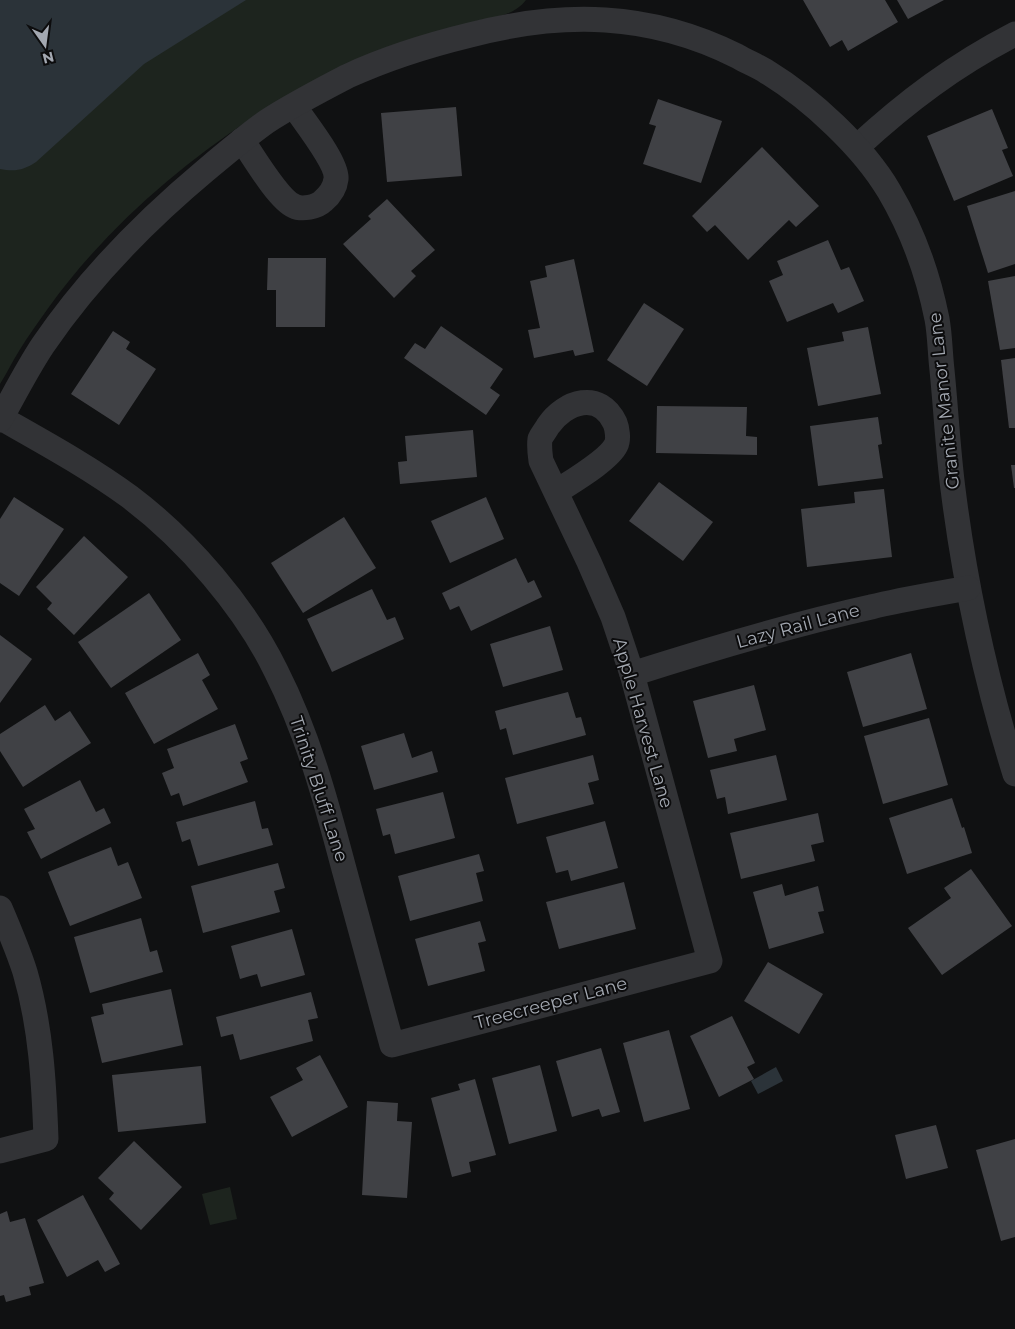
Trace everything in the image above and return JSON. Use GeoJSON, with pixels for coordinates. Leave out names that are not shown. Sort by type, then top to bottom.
{"type":"FeatureCollection","features":[{"type":"Feature","properties":{"kind":"street","name":"Granite Manor Lane"},"geometry":{"type":"LineString","coordinates":[[0,419],[41,348],[77,298],[136,234],[184,188],[242,140],[294,106],[349,76],[392,58],[496,28],[548,10],[589,19],[634,22],[680,33],[723,49],[766,71],[804,98],[857,147],[887,188],[909,228],[926,276],[938,321],[952,486],[968,588],[992,692],[1015,774]]}},
{"type":"Feature","properties":{"kind":"street"},"geometry":{"type":"LineString","coordinates":[[857,147],[938,79],[988,48],[1015,34]]}},
{"type":"Feature","properties":{"kind":"street"},"geometry":{"type":"LineString","coordinates":[[242,140],[288,202],[295,207],[308,208],[321,203],[332,192],[337,177],[332,162],[294,106]]}},
{"type":"Feature","properties":{"kind":"street","name":"Trinity Bluff Lane"},"geometry":{"type":"LineString","coordinates":[[0,419],[88,468],[131,498],[164,526],[208,570],[245,619],[276,670],[302,728],[322,786],[392,1045]]}},
{"type":"Feature","properties":{"kind":"street","name":"Apple Harvest Lane"},"geometry":{"type":"LineString","coordinates":[[556,492],[590,562],[613,618],[632,674],[710,961]]}},
{"type":"Feature","properties":{"kind":"street","name":"Lazy Rail Lane"},"geometry":{"type":"LineString","coordinates":[[632,674],[789,627],[871,606],[968,588]]}},
{"type":"Feature","properties":{"kind":"street"},"geometry":{"type":"LineString","coordinates":[[0,908],[25,971],[34,1007],[42,1068],[46,1139],[0,1151]]}},
{"type":"Feature","properties":{"kind":"street","name":"Treecreeper Lane"},"geometry":{"type":"LineString","coordinates":[[392,1045],[710,961]]}},
{"type":"Feature","properties":{"kind":"shaded area"},"geometry":{"type":"Polygon","coordinates":[[[0,0],[526,0],[510,13],[476,21],[252,118],[195,158],[142,203],[70,279],[37,323],[0,384],[0,0]]]}},
{"type":"Feature","properties":{"kind":"shaded area"},"geometry":{"type":"Polygon","coordinates":[[[0,0],[246,0],[144,64],[36,162],[23,169],[10,170],[0,169],[0,0]]]}},
{"type":"Feature","properties":{"kind":"shaded area"},"geometry":{"type":"Polygon","coordinates":[[[776,1067],[783,1081],[758,1094],[751,1081],[776,1067]]]}},
{"type":"Feature","properties":{"kind":"shaded area"},"geometry":{"type":"Polygon","coordinates":[[[230,1187],[237,1219],[210,1225],[202,1194],[230,1187]]]}},
{"type":"Feature","properties":{"kind":"building"},"geometry":{"type":"Polygon","coordinates":[[[803,0],[885,0],[898,22],[848,51],[842,40],[830,47],[803,0]]]}},
{"type":"Feature","properties":{"kind":"building"},"geometry":{"type":"Polygon","coordinates":[[[897,0],[944,0],[908,19],[897,0]]]}},
{"type":"Feature","properties":{"kind":"building"},"geometry":{"type":"Polygon","coordinates":[[[658,99],[722,121],[701,183],[643,164],[656,126],[649,124],[658,99]]]}},
{"type":"Feature","properties":{"kind":"building"},"geometry":{"type":"Polygon","coordinates":[[[456,107],[462,176],[387,182],[381,113],[456,107]]]}},
{"type":"Feature","properties":{"kind":"building"},"geometry":{"type":"Polygon","coordinates":[[[992,109],[1008,148],[1002,150],[1013,176],[954,201],[927,136],[992,109]]]}},
{"type":"Feature","properties":{"kind":"building"},"geometry":{"type":"Polygon","coordinates":[[[762,147],[819,206],[796,227],[789,220],[748,260],[715,225],[707,232],[692,216],[762,147]]]}},
{"type":"Feature","properties":{"kind":"building"},"geometry":{"type":"Polygon","coordinates":[[[1015,191],[1015,264],[988,273],[967,206],[1015,191]]]}},
{"type":"Feature","properties":{"kind":"building"},"geometry":{"type":"Polygon","coordinates":[[[387,199],[435,250],[411,271],[416,276],[394,298],[343,244],[371,219],[368,216],[387,199]]]}},
{"type":"Feature","properties":{"kind":"building"},"geometry":{"type":"Polygon","coordinates":[[[828,240],[841,270],[849,267],[864,301],[838,313],[833,303],[787,322],[769,281],[783,275],[777,261],[828,240]]]}},
{"type":"Feature","properties":{"kind":"building"},"geometry":{"type":"Polygon","coordinates":[[[268,258],[326,258],[325,327],[276,327],[276,290],[267,290],[268,258]]]}},
{"type":"Feature","properties":{"kind":"building"},"geometry":{"type":"Polygon","coordinates":[[[574,259],[594,352],[575,356],[573,350],[534,358],[528,330],[540,328],[530,281],[547,277],[545,266],[574,259]]]}},
{"type":"Feature","properties":{"kind":"building"},"geometry":{"type":"Polygon","coordinates":[[[1015,276],[1015,348],[1000,350],[988,281],[1015,276]]]}},
{"type":"Feature","properties":{"kind":"building"},"geometry":{"type":"Polygon","coordinates":[[[644,303],[684,329],[647,386],[607,360],[644,303]]]}},
{"type":"Feature","properties":{"kind":"building"},"geometry":{"type":"Polygon","coordinates":[[[441,326],[503,369],[490,388],[500,395],[486,415],[404,358],[415,343],[425,349],[441,326]]]}},
{"type":"Feature","properties":{"kind":"building"},"geometry":{"type":"Polygon","coordinates":[[[868,327],[881,394],[818,406],[807,348],[844,341],[842,332],[868,327]]]}},
{"type":"Feature","properties":{"kind":"building"},"geometry":{"type":"Polygon","coordinates":[[[113,331],[130,342],[126,349],[156,369],[119,425],[71,394],[113,331]]]}},
{"type":"Feature","properties":{"kind":"building"},"geometry":{"type":"Polygon","coordinates":[[[1015,358],[1015,428],[1009,428],[1001,360],[1015,358]]]}},
{"type":"Feature","properties":{"kind":"building"},"geometry":{"type":"Polygon","coordinates":[[[657,406],[747,407],[746,436],[757,437],[757,455],[656,453],[657,406]]]}},
{"type":"Feature","properties":{"kind":"building"},"geometry":{"type":"Polygon","coordinates":[[[878,417],[882,444],[878,445],[883,478],[818,486],[810,426],[878,417]]]}},
{"type":"Feature","properties":{"kind":"building"},"geometry":{"type":"Polygon","coordinates":[[[473,430],[477,477],[400,484],[398,462],[407,461],[405,436],[473,430]]]}},
{"type":"Feature","properties":{"kind":"building"},"geometry":{"type":"Polygon","coordinates":[[[1011,465],[1015,465],[1015,488],[1014,488],[1011,465]]]}},
{"type":"Feature","properties":{"kind":"building"},"geometry":{"type":"Polygon","coordinates":[[[659,482],[713,522],[683,561],[629,521],[659,482]]]}},
{"type":"Feature","properties":{"kind":"building"},"geometry":{"type":"Polygon","coordinates":[[[884,489],[892,557],[807,567],[801,509],[855,503],[854,492],[884,489]]]}},
{"type":"Feature","properties":{"kind":"building"},"geometry":{"type":"Polygon","coordinates":[[[14,497],[64,529],[19,596],[0,583],[0,519],[14,497]]]}},
{"type":"Feature","properties":{"kind":"building"},"geometry":{"type":"Polygon","coordinates":[[[486,497],[504,539],[450,563],[431,521],[486,497]]]}},
{"type":"Feature","properties":{"kind":"building"},"geometry":{"type":"Polygon","coordinates":[[[344,517],[376,568],[303,613],[271,563],[344,517]]]}},
{"type":"Feature","properties":{"kind":"building"},"geometry":{"type":"Polygon","coordinates":[[[84,536],[128,577],[74,635],[47,609],[52,603],[36,587],[84,536]]]}},
{"type":"Feature","properties":{"kind":"building"},"geometry":{"type":"Polygon","coordinates":[[[516,558],[528,583],[534,580],[542,597],[471,631],[459,606],[450,610],[442,593],[516,558]]]}},
{"type":"Feature","properties":{"kind":"building"},"geometry":{"type":"Polygon","coordinates":[[[372,589],[387,620],[395,617],[404,639],[332,672],[307,619],[372,589]]]}},
{"type":"Feature","properties":{"kind":"building"},"geometry":{"type":"Polygon","coordinates":[[[149,593],[181,640],[111,688],[78,642],[149,593]]]}},
{"type":"Feature","properties":{"kind":"building"},"geometry":{"type":"Polygon","coordinates":[[[550,626],[563,670],[503,687],[490,644],[550,626]]]}},
{"type":"Feature","properties":{"kind":"building"},"geometry":{"type":"Polygon","coordinates":[[[0,635],[32,659],[0,703],[0,635]]]}},
{"type":"Feature","properties":{"kind":"building"},"geometry":{"type":"Polygon","coordinates":[[[198,653],[210,675],[202,680],[218,709],[154,744],[125,693],[198,653]]]}},
{"type":"Feature","properties":{"kind":"building"},"geometry":{"type":"Polygon","coordinates":[[[911,653],[927,709],[863,727],[847,672],[911,653]]]}},
{"type":"Feature","properties":{"kind":"building"},"geometry":{"type":"Polygon","coordinates":[[[754,685],[766,730],[734,739],[737,751],[708,758],[693,701],[754,685]]]}},
{"type":"Feature","properties":{"kind":"building"},"geometry":{"type":"Polygon","coordinates":[[[568,692],[576,718],[581,717],[586,735],[513,755],[506,728],[500,730],[495,711],[568,692]]]}},
{"type":"Feature","properties":{"kind":"building"},"geometry":{"type":"Polygon","coordinates":[[[45,705],[55,721],[70,711],[91,743],[23,787],[0,751],[0,734],[45,705]]]}},
{"type":"Feature","properties":{"kind":"building"},"geometry":{"type":"Polygon","coordinates":[[[929,718],[948,785],[883,804],[864,736],[929,718]]]}},
{"type":"Feature","properties":{"kind":"building"},"geometry":{"type":"Polygon","coordinates":[[[235,724],[248,759],[240,762],[248,782],[183,806],[179,793],[171,796],[162,773],[174,768],[167,749],[235,724]]]}},
{"type":"Feature","properties":{"kind":"building"},"geometry":{"type":"Polygon","coordinates":[[[404,733],[412,758],[432,751],[438,772],[374,790],[361,746],[404,733]]]}},
{"type":"Feature","properties":{"kind":"building"},"geometry":{"type":"Polygon","coordinates":[[[593,755],[599,780],[588,783],[594,804],[517,824],[505,778],[593,755]]]}},
{"type":"Feature","properties":{"kind":"building"},"geometry":{"type":"Polygon","coordinates":[[[776,755],[787,800],[728,814],[725,797],[717,799],[710,770],[776,755]]]}},
{"type":"Feature","properties":{"kind":"building"},"geometry":{"type":"Polygon","coordinates":[[[80,780],[96,812],[104,808],[111,823],[41,859],[27,832],[35,829],[24,809],[80,780]]]}},
{"type":"Feature","properties":{"kind":"building"},"geometry":{"type":"Polygon","coordinates":[[[443,792],[455,838],[395,854],[390,834],[383,836],[376,809],[443,792]]]}},
{"type":"Feature","properties":{"kind":"building"},"geometry":{"type":"Polygon","coordinates":[[[952,798],[972,853],[907,874],[889,818],[952,798]]]}},
{"type":"Feature","properties":{"kind":"building"},"geometry":{"type":"Polygon","coordinates":[[[255,801],[262,829],[268,828],[273,845],[198,866],[190,839],[182,842],[176,822],[255,801]]]}},
{"type":"Feature","properties":{"kind":"building"},"geometry":{"type":"Polygon","coordinates":[[[818,813],[824,842],[811,845],[815,861],[741,879],[730,833],[818,813]]]}},
{"type":"Feature","properties":{"kind":"building"},"geometry":{"type":"Polygon","coordinates":[[[605,821],[618,868],[571,881],[568,870],[556,873],[546,837],[605,821]]]}},
{"type":"Feature","properties":{"kind":"building"},"geometry":{"type":"Polygon","coordinates":[[[111,847],[118,866],[128,862],[142,898],[70,926],[48,872],[111,847]]]}},
{"type":"Feature","properties":{"kind":"building"},"geometry":{"type":"Polygon","coordinates":[[[479,854],[484,871],[476,873],[483,901],[410,921],[398,876],[479,854]]]}},
{"type":"Feature","properties":{"kind":"building"},"geometry":{"type":"Polygon","coordinates":[[[278,863],[285,888],[274,891],[280,912],[203,933],[191,886],[278,863]]]}},
{"type":"Feature","properties":{"kind":"building"},"geometry":{"type":"Polygon","coordinates":[[[971,869],[1012,926],[942,975],[908,928],[951,898],[944,888],[971,869]]]}},
{"type":"Feature","properties":{"kind":"building"},"geometry":{"type":"Polygon","coordinates":[[[624,882],[636,929],[559,949],[546,902],[624,882]]]}},
{"type":"Feature","properties":{"kind":"building"},"geometry":{"type":"Polygon","coordinates":[[[782,884],[785,896],[818,886],[824,911],[818,912],[824,933],[769,949],[753,892],[782,884]]]}},
{"type":"Feature","properties":{"kind":"building"},"geometry":{"type":"Polygon","coordinates":[[[141,918],[150,952],[157,950],[163,972],[90,993],[74,937],[141,918]]]}},
{"type":"Feature","properties":{"kind":"building"},"geometry":{"type":"Polygon","coordinates":[[[480,921],[486,941],[478,943],[485,971],[428,986],[415,939],[480,921]]]}},
{"type":"Feature","properties":{"kind":"building"},"geometry":{"type":"Polygon","coordinates":[[[292,929],[305,975],[261,987],[257,974],[240,979],[231,946],[292,929]]]}},
{"type":"Feature","properties":{"kind":"building"},"geometry":{"type":"Polygon","coordinates":[[[768,962],[823,994],[799,1034],[744,1001],[768,962]]]}},
{"type":"Feature","properties":{"kind":"building"},"geometry":{"type":"Polygon","coordinates":[[[171,989],[183,1045],[102,1063],[91,1017],[104,1014],[102,1004],[171,989]]]}},
{"type":"Feature","properties":{"kind":"building"},"geometry":{"type":"Polygon","coordinates":[[[311,992],[318,1018],[308,1020],[313,1041],[240,1060],[233,1034],[221,1037],[216,1017],[311,992]]]}},
{"type":"Feature","properties":{"kind":"building"},"geometry":{"type":"Polygon","coordinates":[[[732,1016],[755,1063],[747,1067],[754,1079],[719,1097],[690,1036],[732,1016]]]}},
{"type":"Feature","properties":{"kind":"building"},"geometry":{"type":"Polygon","coordinates":[[[669,1030],[690,1109],[644,1122],[623,1043],[669,1030]]]}},
{"type":"Feature","properties":{"kind":"building"},"geometry":{"type":"Polygon","coordinates":[[[601,1048],[620,1112],[602,1117],[599,1109],[572,1117],[556,1061],[601,1048]]]}},
{"type":"Feature","properties":{"kind":"building"},"geometry":{"type":"Polygon","coordinates":[[[320,1055],[348,1107],[292,1137],[270,1097],[303,1080],[296,1068],[320,1055]]]}},
{"type":"Feature","properties":{"kind":"building"},"geometry":{"type":"Polygon","coordinates":[[[540,1065],[557,1131],[509,1144],[492,1078],[540,1065]]]}},
{"type":"Feature","properties":{"kind":"building"},"geometry":{"type":"Polygon","coordinates":[[[201,1066],[206,1123],[118,1132],[112,1075],[201,1066]]]}},
{"type":"Feature","properties":{"kind":"building"},"geometry":{"type":"Polygon","coordinates":[[[475,1079],[496,1155],[469,1162],[471,1172],[452,1177],[431,1098],[460,1090],[458,1084],[475,1079]]]}},
{"type":"Feature","properties":{"kind":"building"},"geometry":{"type":"Polygon","coordinates":[[[367,1101],[398,1103],[397,1121],[412,1122],[407,1198],[362,1195],[367,1101]]]}},
{"type":"Feature","properties":{"kind":"building"},"geometry":{"type":"Polygon","coordinates":[[[936,1125],[948,1168],[906,1179],[895,1135],[936,1125]]]}},
{"type":"Feature","properties":{"kind":"building"},"geometry":{"type":"Polygon","coordinates":[[[1015,1139],[1015,1237],[1001,1241],[976,1150],[1015,1139]]]}},
{"type":"Feature","properties":{"kind":"building"},"geometry":{"type":"Polygon","coordinates":[[[134,1141],[182,1187],[141,1230],[109,1199],[114,1193],[98,1178],[134,1141]]]}},
{"type":"Feature","properties":{"kind":"building"},"geometry":{"type":"Polygon","coordinates":[[[83,1195],[120,1264],[105,1272],[98,1260],[67,1277],[37,1220],[83,1195]]]}},
{"type":"Feature","properties":{"kind":"building"},"geometry":{"type":"Polygon","coordinates":[[[7,1211],[10,1222],[25,1218],[44,1283],[29,1287],[31,1295],[6,1302],[4,1295],[0,1296],[0,1214],[7,1211]]]}}]}
